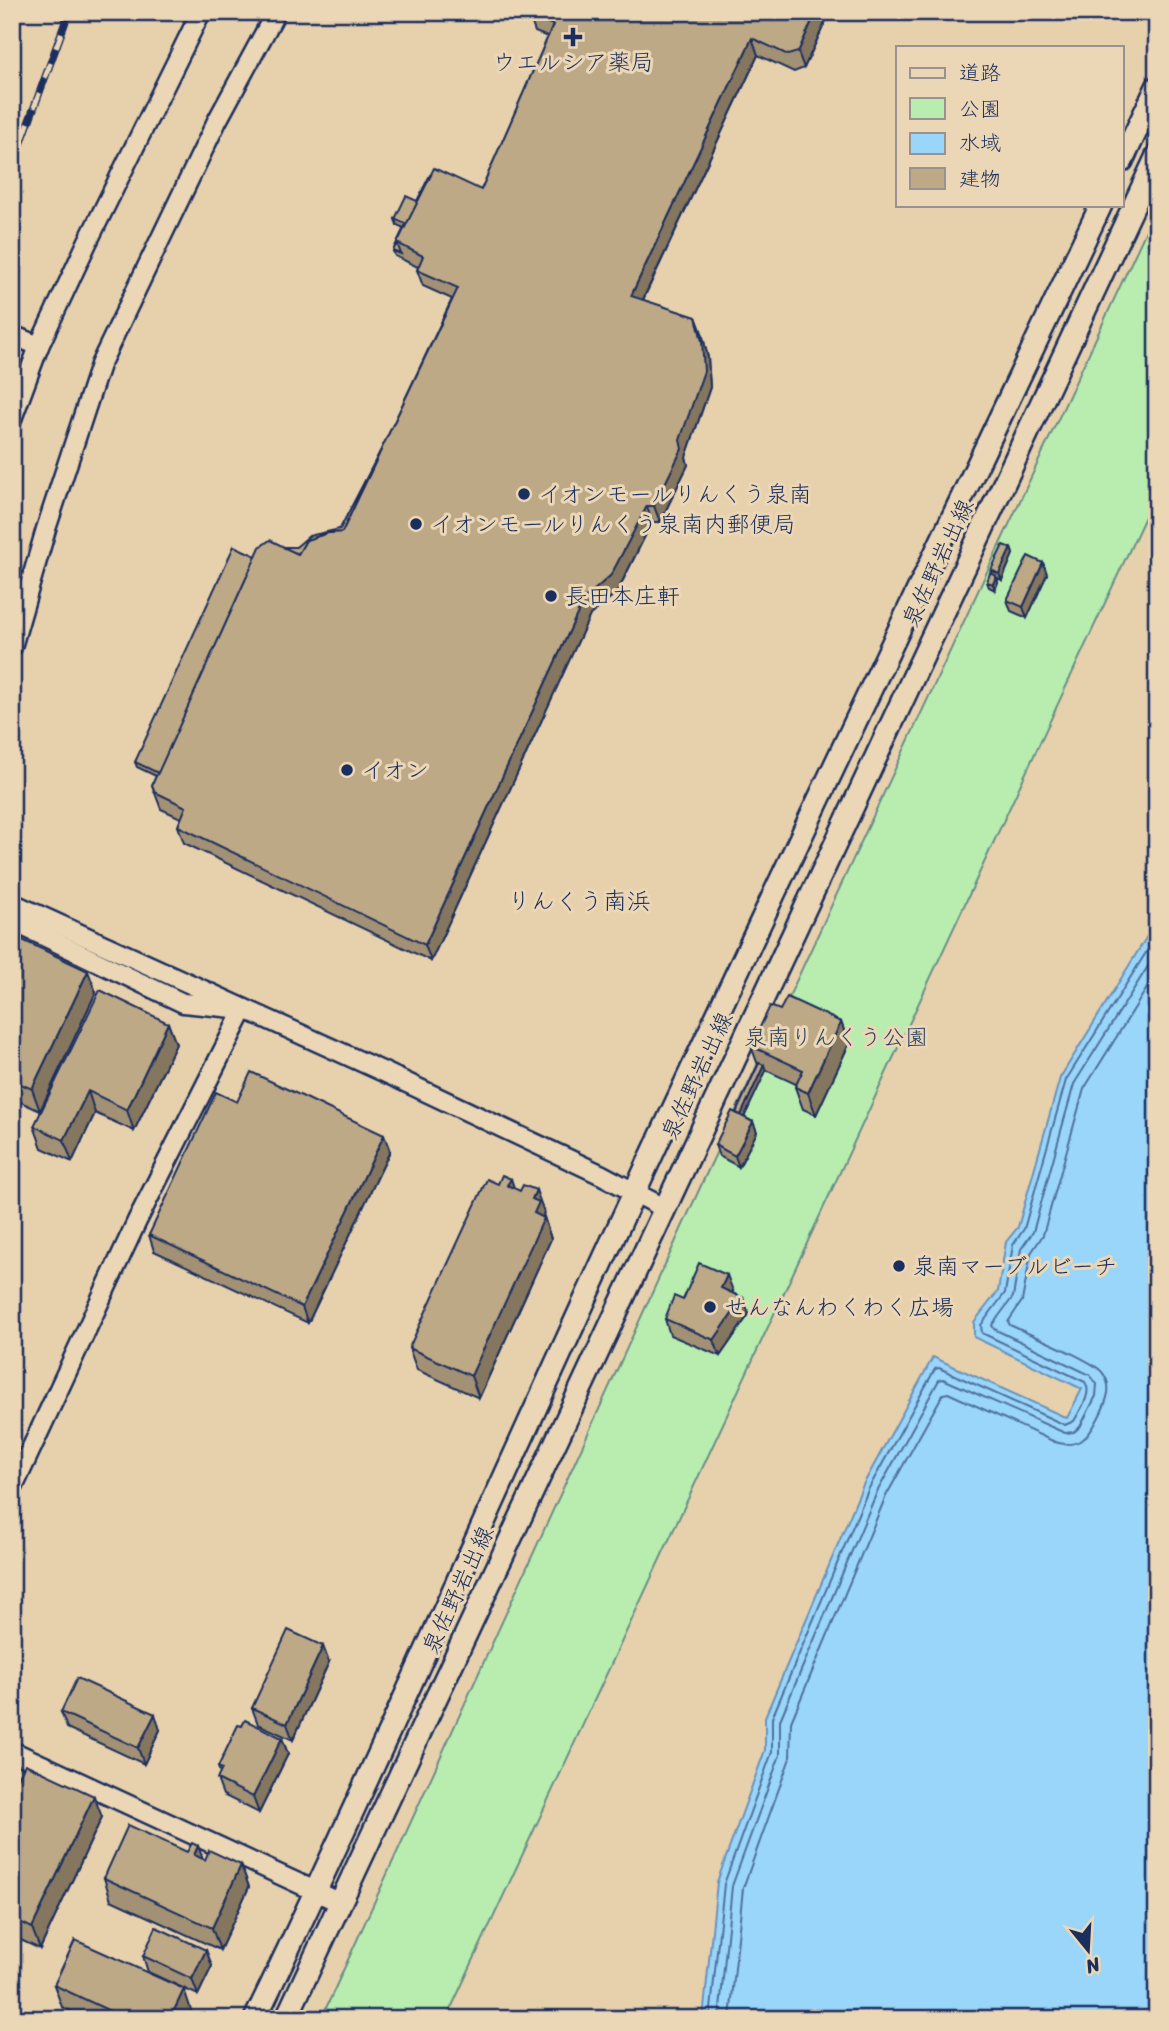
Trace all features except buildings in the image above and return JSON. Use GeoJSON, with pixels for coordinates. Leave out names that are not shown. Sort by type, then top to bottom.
{"type":"FeatureCollection","features":[{"type":"Feature","properties":{"kind":"main road"},"geometry":{"type":"LineString","coordinates":[[1124,157],[1157,87]]}},
{"type":"Feature","properties":{"kind":"main road","name":"泉佐野岩出線"},"geometry":{"type":"LineString","coordinates":[[286,2019],[1157,156]]}},
{"type":"Feature","properties":{"kind":"main road","name":"泉佐野岩出線"},"geometry":{"type":"LineString","coordinates":[[255,2019],[635,1191],[1101,206]]}},
{"type":"Feature","properties":{"kind":"street"},"geometry":{"type":"LineString","coordinates":[[14,407],[87,243],[201,12]]}},
{"type":"Feature","properties":{"kind":"street"},"geometry":{"type":"LineString","coordinates":[[12,647],[20,590],[46,529],[100,365],[217,121],[276,12]]}},
{"type":"Feature","properties":{"kind":"street"},"geometry":{"type":"LineString","coordinates":[[12,335],[39,346]]}},
{"type":"Feature","properties":{"kind":"street"},"geometry":{"type":"LineString","coordinates":[[12,903],[398,1078],[635,1191],[664,1208]]}},
{"type":"Feature","properties":{"kind":"street"},"geometry":{"type":"LineString","coordinates":[[12,921],[183,1003],[244,1009]]}},
{"type":"Feature","properties":{"kind":"street"},"geometry":{"type":"LineString","coordinates":[[12,1490],[137,1221],[244,1009]]}},
{"type":"Feature","properties":{"kind":"street"},"geometry":{"type":"LineString","coordinates":[[12,1751],[341,1903]]}},
{"type":"Feature","properties":{"kind":"green space","name":"泉南りんくう公園"},"geometry":{"type":"Polygon","coordinates":[[[1157,207],[1157,491],[446,2019],[321,2019],[704,1179],[1157,207]]]}},
{"type":"Feature","properties":{"kind":"water"},"geometry":{"type":"Polygon","coordinates":[[[1157,920],[1157,2019],[703,2019],[717,1882],[765,1750],[765,1717],[863,1485],[933,1357],[1067,1418],[1082,1389],[974,1337],[974,1322],[998,1291],[1006,1242],[1018,1227],[1060,1078],[1157,920]]]}},
{"type":"Feature","properties":{"kind":"railway"},"geometry":{"type":"LineString","coordinates":[[12,168],[69,12]]}},
{"type":"Feature","properties":{"kind":"place","name":"ウエルシア薬局"},"geometry":{"type":"Point","coordinates":[573,37]}},
{"type":"Feature","properties":{"kind":"place","name":"イオンモールりんくう泉南"},"geometry":{"type":"Point","coordinates":[524,494]}},
{"type":"Feature","properties":{"kind":"place","name":"イオンモールりんくう泉南内郵便局"},"geometry":{"type":"Point","coordinates":[416,524]}},
{"type":"Feature","properties":{"kind":"place","name":"長田本庄軒"},"geometry":{"type":"Point","coordinates":[551,596]}},
{"type":"Feature","properties":{"kind":"place","name":"イオン"},"geometry":{"type":"Point","coordinates":[347,770]}},
{"type":"Feature","properties":{"kind":"place","name":"泉南マーブルビーチ"},"geometry":{"type":"Point","coordinates":[899,1266]}},
{"type":"Feature","properties":{"kind":"place","name":"せんなんわくわく広場"},"geometry":{"type":"Point","coordinates":[710,1307]}},
{"type":"Feature","properties":{"kind":"district","name":"りんくう南浜"},"geometry":{"type":"Point","coordinates":[579,901]}}]}
